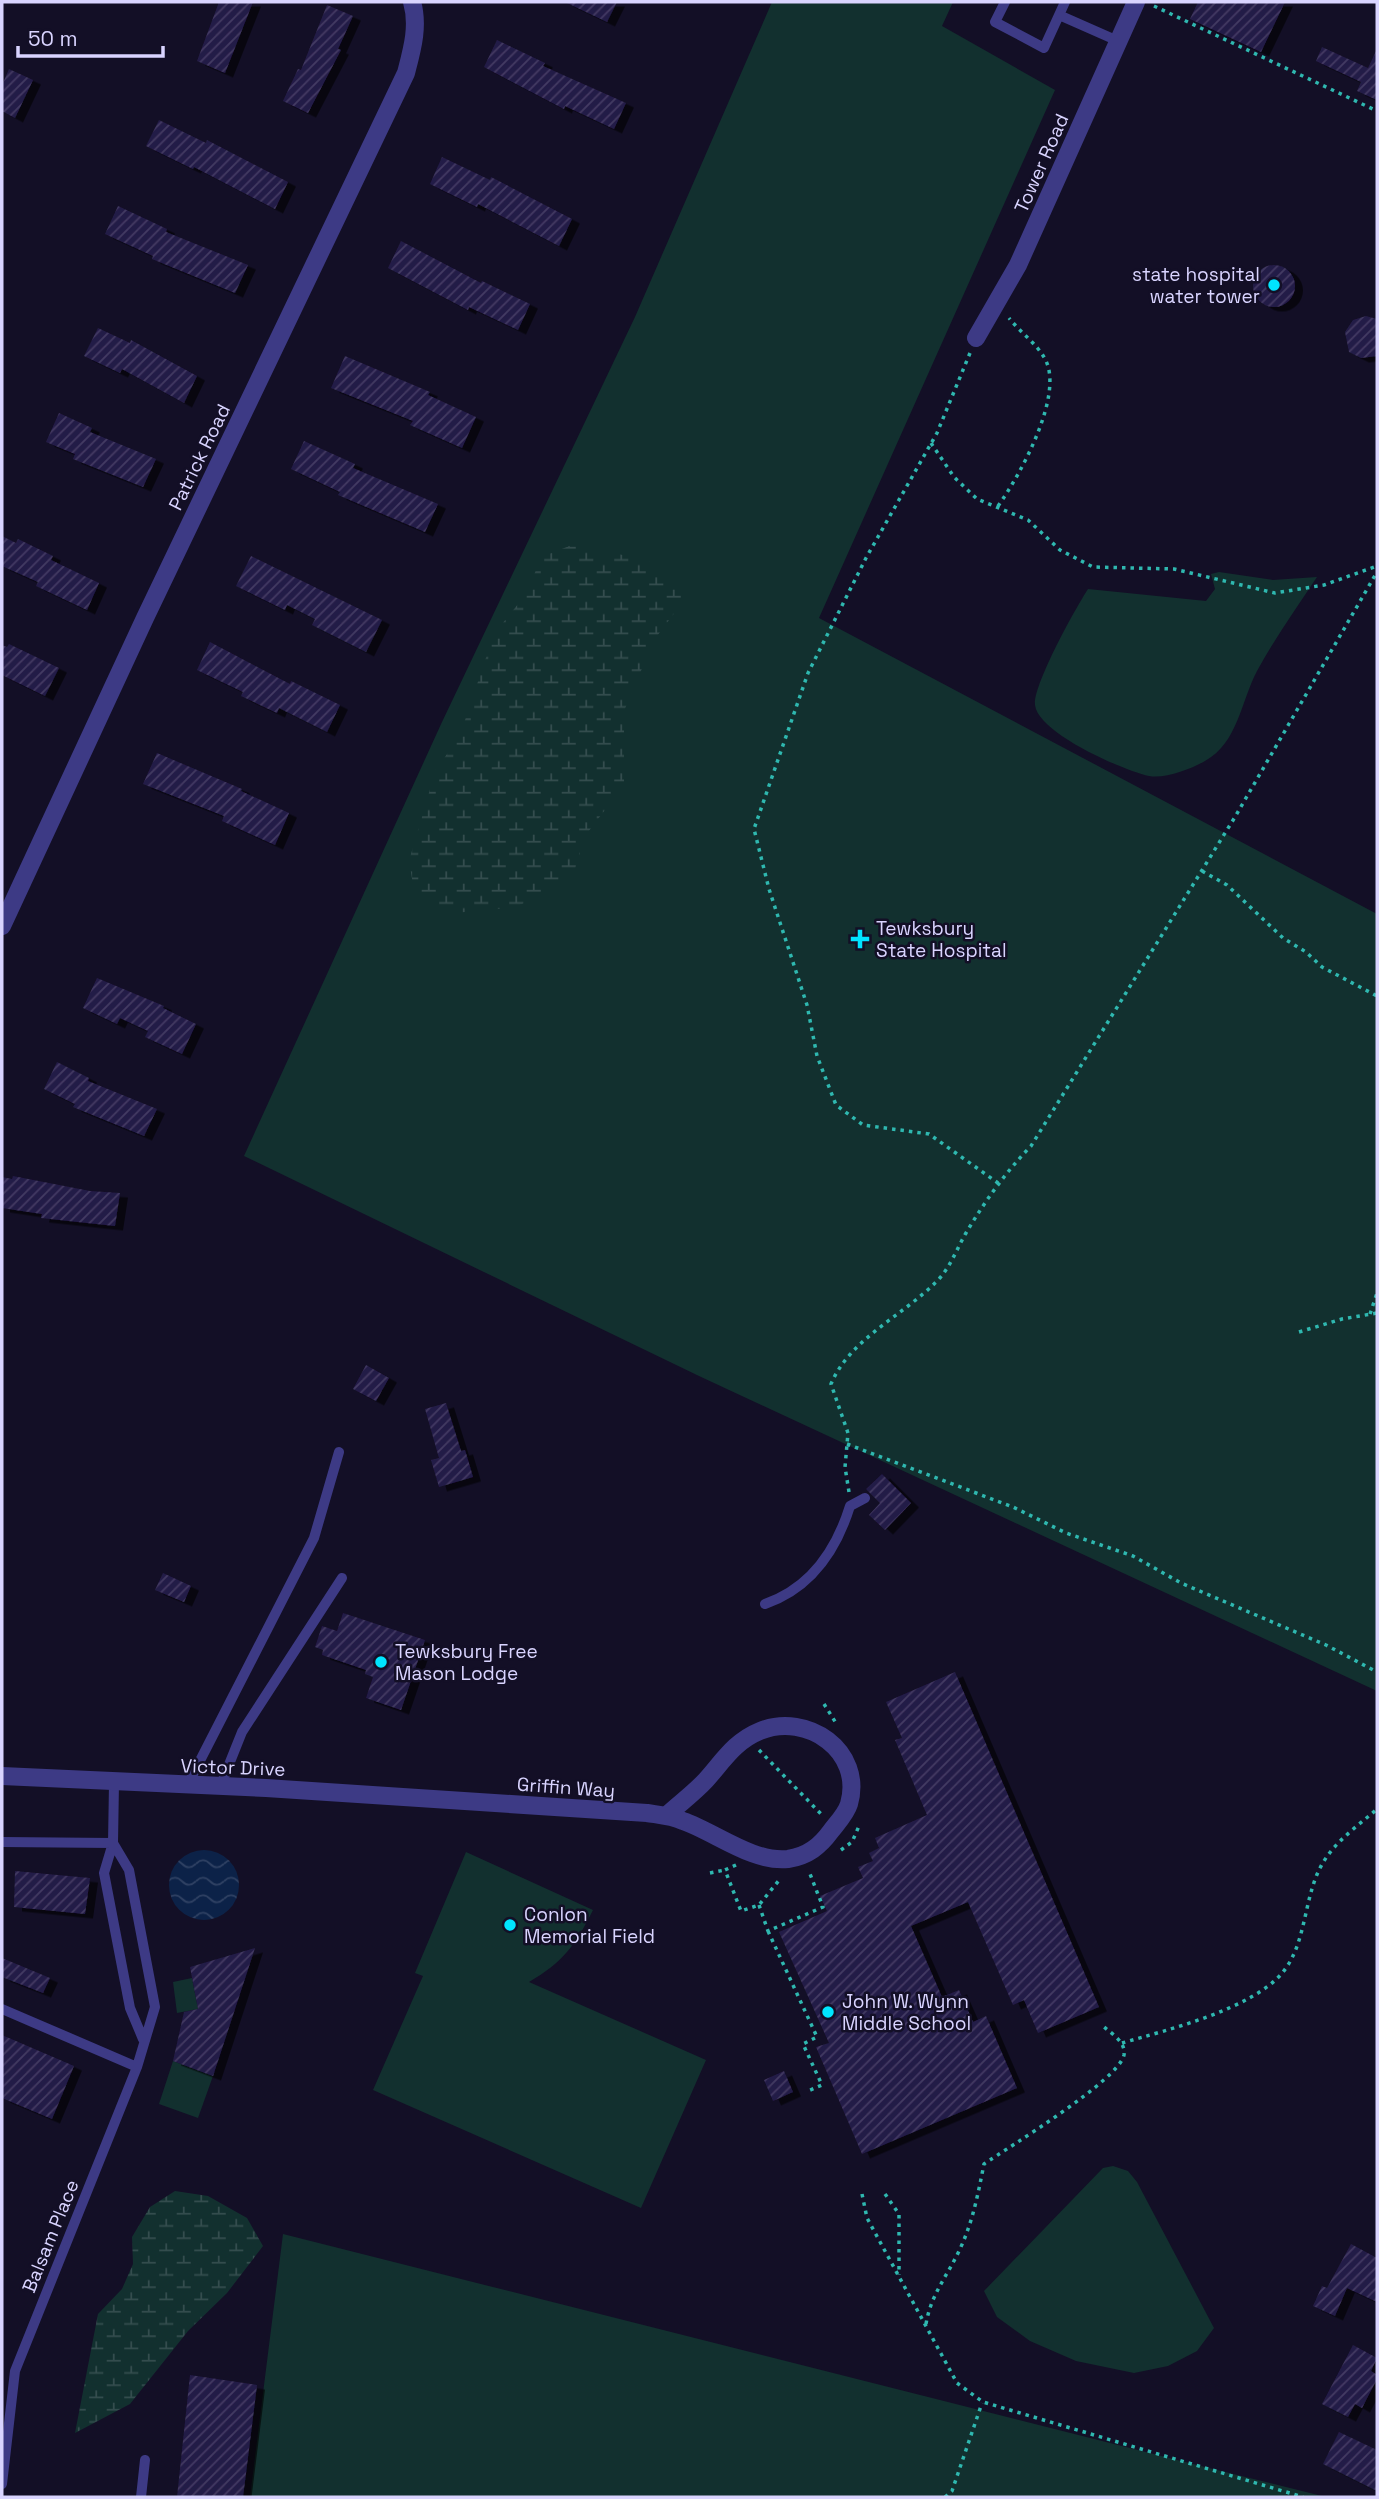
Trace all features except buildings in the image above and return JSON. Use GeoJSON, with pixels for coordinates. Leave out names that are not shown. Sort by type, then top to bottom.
{"type":"FeatureCollection","features":[{"type":"Feature","properties":{"kind":"street","name":"Patrick Road"},"geometry":{"type":"LineString","coordinates":[[2,926],[145,618],[406,73],[414,44],[415,12],[412,2]]}},
{"type":"Feature","properties":{"kind":"street","name":"Tower Road"},"geometry":{"type":"LineString","coordinates":[[976,338],[1018,265],[1136,2]]}},
{"type":"Feature","properties":{"kind":"street","name":"Griffin Way"},"geometry":{"type":"LineString","coordinates":[[463,1801],[666,1816],[757,1853],[786,1859],[809,1853],[835,1827],[849,1804],[850,1777],[843,1754],[819,1732],[788,1724],[759,1731],[726,1753],[705,1780],[666,1816]]}},
{"type":"Feature","properties":{"kind":"street","name":"Victor Drive"},"geometry":{"type":"LineString","coordinates":[[2,1776],[463,1801]]}},
{"type":"Feature","properties":{"kind":"lane"},"geometry":{"type":"LineString","coordinates":[[1005,2],[995,22],[1044,48],[1065,2]]}},
{"type":"Feature","properties":{"kind":"lane"},"geometry":{"type":"LineString","coordinates":[[1059,15],[1118,41]]}},
{"type":"Feature","properties":{"kind":"lane"},"geometry":{"type":"LineString","coordinates":[[187,1786],[314,1538],[340,1452]]}},
{"type":"Feature","properties":{"kind":"lane"},"geometry":{"type":"LineString","coordinates":[[765,1604],[786,1597],[814,1575],[842,1530],[850,1506],[865,1498]]}},
{"type":"Feature","properties":{"kind":"lane"},"geometry":{"type":"LineString","coordinates":[[220,1787],[242,1732],[342,1578]]}},
{"type":"Feature","properties":{"kind":"lane","name":"Balsam Place"},"geometry":{"type":"LineString","coordinates":[[114,1783],[113,1843],[104,1873],[130,2008],[143,2039]]}},
{"type":"Feature","properties":{"kind":"lane"},"geometry":{"type":"LineString","coordinates":[[2,1842],[113,1843]]}},
{"type":"Feature","properties":{"kind":"lane","name":"Balsam Place"},"geometry":{"type":"LineString","coordinates":[[2,2484],[5,2422],[15,2371],[137,2067],[143,2039],[155,2007],[129,1870],[113,1843]]}},
{"type":"Feature","properties":{"kind":"lane"},"geometry":{"type":"LineString","coordinates":[[2,2009],[137,2067]]}},
{"type":"Feature","properties":{"kind":"lane"},"geometry":{"type":"LineString","coordinates":[[141,2497],[145,2460]]}},
{"type":"Feature","properties":{"kind":"path"},"geometry":{"type":"LineString","coordinates":[[1146,2],[1377,111]]}},
{"type":"Feature","properties":{"kind":"path"},"geometry":{"type":"LineString","coordinates":[[997,301],[1045,358],[1050,387],[1026,463],[998,506]]}},
{"type":"Feature","properties":{"kind":"path"},"geometry":{"type":"LineString","coordinates":[[976,338],[931,443],[866,558],[808,673],[754,829],[769,889],[807,1005],[817,1056],[836,1105],[863,1125],[929,1134],[998,1183]]}},
{"type":"Feature","properties":{"kind":"path"},"geometry":{"type":"LineString","coordinates":[[931,443],[965,488],[977,499],[1028,520],[1060,550],[1093,567],[1174,569],[1275,593],[1324,585],[1377,566]]}},
{"type":"Feature","properties":{"kind":"path"},"geometry":{"type":"LineString","coordinates":[[850,1506],[845,1467],[848,1433],[831,1384],[836,1372],[874,1334],[936,1283],[998,1183],[1031,1146],[1202,871],[1377,572]]}},
{"type":"Feature","properties":{"kind":"path"},"geometry":{"type":"LineString","coordinates":[[1202,871],[1227,885],[1293,945],[1306,952],[1322,967],[1377,996]]}},
{"type":"Feature","properties":{"kind":"path"},"geometry":{"type":"LineString","coordinates":[[1369,1315],[1377,1293]]}},
{"type":"Feature","properties":{"kind":"path"},"geometry":{"type":"LineString","coordinates":[[1299,1332],[1377,1312]]}},
{"type":"Feature","properties":{"kind":"path"},"geometry":{"type":"LineString","coordinates":[[847,1444],[1013,1507],[1066,1533],[1133,1556],[1181,1583],[1326,1645],[1377,1672]]}},
{"type":"Feature","properties":{"kind":"path"},"geometry":{"type":"LineString","coordinates":[[749,1738],[852,1842]]}},
{"type":"Feature","properties":{"kind":"path"},"geometry":{"type":"LineString","coordinates":[[1122,2043],[1213,2014],[1276,1980],[1292,1955],[1323,1863],[1335,1846],[1377,1809]]}},
{"type":"Feature","properties":{"kind":"path"},"geometry":{"type":"LineString","coordinates":[[710,1873],[725,1870]]}},
{"type":"Feature","properties":{"kind":"path"},"geometry":{"type":"LineString","coordinates":[[768,1931],[823,1907],[810,1874]]}},
{"type":"Feature","properties":{"kind":"path"},"geometry":{"type":"LineString","coordinates":[[759,1905],[768,1931],[817,2037],[803,2044],[822,2085],[808,2091]]}},
{"type":"Feature","properties":{"kind":"path"},"geometry":{"type":"LineString","coordinates":[[926,2326],[935,2291],[960,2251],[975,2210],[984,2164],[1093,2089],[1116,2070],[1124,2055],[1122,2043],[1103,2026]]}},
{"type":"Feature","properties":{"kind":"path"},"geometry":{"type":"LineString","coordinates":[[862,2194],[867,2218],[957,2382],[983,2402],[1303,2497]]}},
{"type":"Feature","properties":{"kind":"path"},"geometry":{"type":"LineString","coordinates":[[885,2194],[899,2214],[900,2277]]}},
{"type":"Feature","properties":{"kind":"path"},"geometry":{"type":"LineString","coordinates":[[945,2497],[952,2491],[983,2402]]}},
{"type":"Feature","properties":{"kind":"green space","name":"Tewksbury State Hospital"},"geometry":{"type":"Polygon","coordinates":[[[772,2],[953,2],[942,26],[1055,90],[819,618],[1377,914],[1377,1691],[699,1376],[244,1156],[442,722],[635,317],[772,2]]]}},
{"type":"Feature","properties":{"kind":"green space"},"geometry":{"type":"Polygon","coordinates":[[[572,545],[648,560],[685,599],[654,640],[624,711],[624,785],[585,836],[573,876],[558,892],[510,908],[442,914],[415,896],[409,861],[436,769],[459,738],[494,634],[527,593],[541,557],[572,545]]]}},
{"type":"Feature","properties":{"kind":"green space"},"geometry":{"type":"Polygon","coordinates":[[[1219,572],[1273,580],[1317,577],[1264,659],[1232,733],[1216,753],[1185,770],[1170,775],[1149,776],[1083,749],[1050,727],[1040,716],[1035,705],[1036,695],[1047,665],[1088,589],[1206,601],[1215,589],[1211,574],[1219,572]]]}},
{"type":"Feature","properties":{"kind":"green space"},"geometry":{"type":"Polygon","coordinates":[[[466,1852],[593,1910],[567,1952],[529,1982],[706,2060],[641,2208],[373,2090],[423,1976],[415,1973],[466,1852]]]}},
{"type":"Feature","properties":{"kind":"green space"},"geometry":{"type":"Polygon","coordinates":[[[192,1978],[198,2009],[177,2013],[173,1982],[192,1978]]]}},
{"type":"Feature","properties":{"kind":"green space"},"geometry":{"type":"Polygon","coordinates":[[[173,2061],[213,2076],[198,2118],[159,2104],[173,2061]]]}},
{"type":"Feature","properties":{"kind":"green space"},"geometry":{"type":"Polygon","coordinates":[[[1113,2166],[1128,2171],[1137,2182],[1214,2328],[1197,2351],[1168,2366],[1134,2373],[1076,2361],[1030,2341],[997,2317],[984,2291],[1103,2168],[1113,2166]]]}},
{"type":"Feature","properties":{"kind":"green space"},"geometry":{"type":"Polygon","coordinates":[[[175,2191],[208,2196],[247,2218],[263,2246],[227,2293],[188,2331],[130,2404],[75,2433],[98,2314],[122,2289],[133,2264],[132,2237],[150,2207],[175,2191]]]}},
{"type":"Feature","properties":{"kind":"green space"},"geometry":{"type":"Polygon","coordinates":[[[283,2234],[1205,2467],[1326,2497],[250,2497],[283,2234]]]}},
{"type":"Feature","properties":{"kind":"water"},"geometry":{"type":"Polygon","coordinates":[[[204,1850],[223,1856],[233,1866],[239,1885],[233,1904],[223,1914],[204,1920],[185,1914],[175,1904],[169,1885],[175,1866],[185,1856],[204,1850]]]}},
{"type":"Feature","properties":{"kind":"place","name":"state hospital water tower"},"geometry":{"type":"Point","coordinates":[1274,285]}},
{"type":"Feature","properties":{"kind":"place","name":"Tewksbury State Hospital"},"geometry":{"type":"Point","coordinates":[860,939]}},
{"type":"Feature","properties":{"kind":"place","name":"Tewksbury Free Mason Lodge"},"geometry":{"type":"Point","coordinates":[381,1662]}},
{"type":"Feature","properties":{"kind":"place","name":"Conlon Memorial Field"},"geometry":{"type":"Point","coordinates":[510,1925]}},
{"type":"Feature","properties":{"kind":"place","name":"John W. Wynn Middle School"},"geometry":{"type":"Point","coordinates":[828,2012]}}]}
